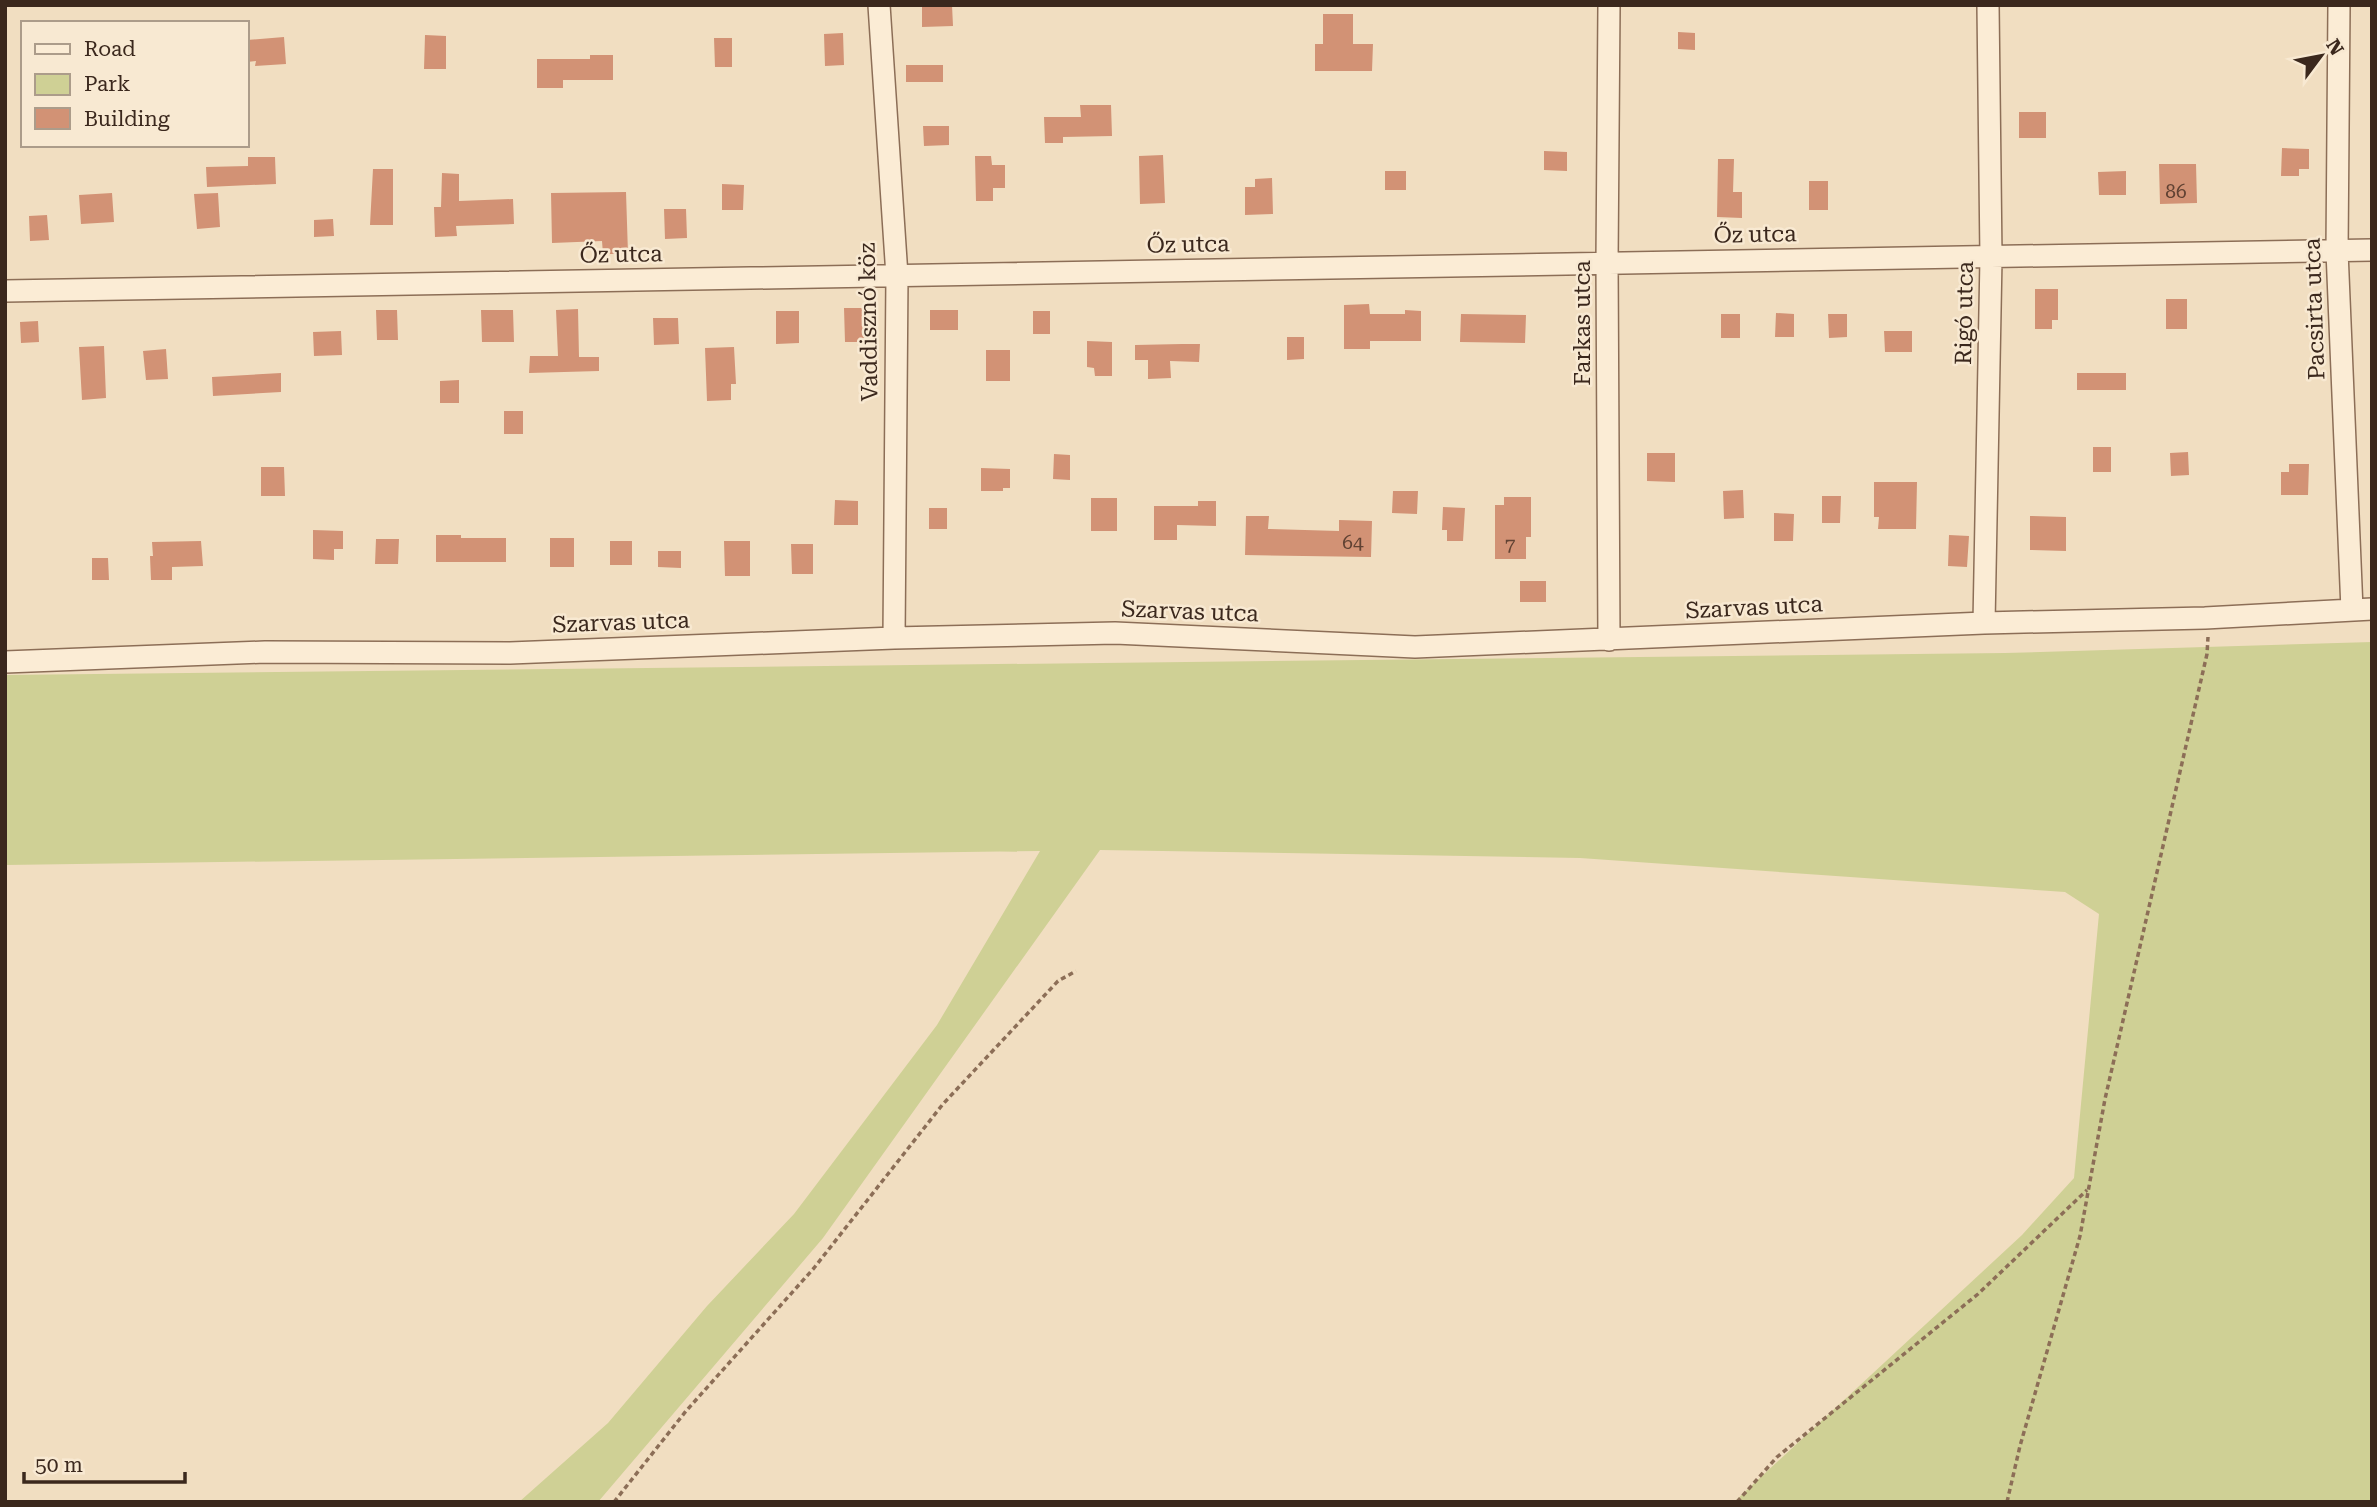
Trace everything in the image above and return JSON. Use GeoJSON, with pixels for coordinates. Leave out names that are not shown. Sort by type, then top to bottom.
{"type":"FeatureCollection","features":[{"type":"Feature","properties":{"kind":"street","name":"Vaddisznó köz"},"geometry":{"type":"LineString","coordinates":[[878,5],[897,276],[894,638]]}},
{"type":"Feature","properties":{"kind":"street","name":"Farkas utca"},"geometry":{"type":"LineString","coordinates":[[1609,5],[1609,640]]}},
{"type":"Feature","properties":{"kind":"street","name":"Rigó utca"},"geometry":{"type":"LineString","coordinates":[[1984,623],[1992,258],[1988,5]]}},
{"type":"Feature","properties":{"kind":"street","name":"Pacsirta utca"},"geometry":{"type":"LineString","coordinates":[[2339,5],[2337,251],[2362,610]]}},
{"type":"Feature","properties":{"kind":"street","name":"Őz utca"},"geometry":{"type":"LineString","coordinates":[[5,290],[2372,250]]}},
{"type":"Feature","properties":{"kind":"street","name":"Szarvas utca"},"geometry":{"type":"LineString","coordinates":[[5,662],[265,652],[510,653],[894,638],[1115,634],[1415,647],[2362,610]]}},
{"type":"Feature","properties":{"kind":"path"},"geometry":{"type":"LineString","coordinates":[[2007,1502],[2020,1446],[2080,1236],[2105,1100],[2207,654],[2205,618]]}},
{"type":"Feature","properties":{"kind":"path"},"geometry":{"type":"LineString","coordinates":[[614,1502],[685,1411],[814,1268],[943,1104],[1058,981],[1076,971]]}},
{"type":"Feature","properties":{"kind":"path"},"geometry":{"type":"LineString","coordinates":[[1737,1502],[1777,1457],[1978,1294],[2089,1188]]}},
{"type":"Feature","properties":{"kind":"green space"},"geometry":{"type":"Polygon","coordinates":[[[2372,642],[2372,1502],[1734,1502],[2022,1235],[2074,1178],[2099,914],[2065,892],[1580,858],[1100,850],[823,1238],[598,1502],[519,1502],[608,1423],[707,1306],[794,1214],[937,1025],[1040,851],[5,865],[5,675],[2005,653],[2372,642]]]}},
{"type":"Feature","properties":{"kind":"building"},"geometry":{"type":"Polygon","coordinates":[[[922,5],[952,5],[953,26],[922,27],[922,5]]]}},
{"type":"Feature","properties":{"kind":"building"},"geometry":{"type":"Polygon","coordinates":[[[1323,14],[1353,14],[1353,44],[1373,44],[1372,71],[1315,71],[1315,44],[1323,44],[1323,14]]]}},
{"type":"Feature","properties":{"kind":"building"},"geometry":{"type":"Polygon","coordinates":[[[1678,32],[1695,33],[1695,50],[1678,49],[1678,32]]]}},
{"type":"Feature","properties":{"kind":"building"},"geometry":{"type":"Polygon","coordinates":[[[843,33],[844,65],[825,66],[824,34],[843,33]]]}},
{"type":"Feature","properties":{"kind":"building"},"geometry":{"type":"Polygon","coordinates":[[[425,35],[446,36],[446,69],[424,69],[425,35]]]}},
{"type":"Feature","properties":{"kind":"building"},"geometry":{"type":"Polygon","coordinates":[[[284,37],[286,64],[255,66],[256,61],[248,62],[248,40],[284,37]]]}},
{"type":"Feature","properties":{"kind":"building"},"geometry":{"type":"Polygon","coordinates":[[[714,38],[732,38],[732,67],[715,67],[714,38]]]}},
{"type":"Feature","properties":{"kind":"building"},"geometry":{"type":"Polygon","coordinates":[[[590,55],[613,55],[613,80],[563,80],[563,88],[537,88],[537,59],[590,59],[590,55]]]}},
{"type":"Feature","properties":{"kind":"building"},"geometry":{"type":"Polygon","coordinates":[[[906,65],[943,65],[943,82],[906,82],[906,65]]]}},
{"type":"Feature","properties":{"kind":"building"},"geometry":{"type":"Polygon","coordinates":[[[1080,105],[1111,105],[1112,136],[1063,137],[1063,143],[1045,143],[1044,117],[1081,117],[1080,105]]]}},
{"type":"Feature","properties":{"kind":"building"},"geometry":{"type":"Polygon","coordinates":[[[2019,112],[2046,112],[2046,138],[2019,138],[2019,112]]]}},
{"type":"Feature","properties":{"kind":"building"},"geometry":{"type":"Polygon","coordinates":[[[923,126],[949,126],[949,145],[924,146],[923,126]]]}},
{"type":"Feature","properties":{"kind":"building"},"geometry":{"type":"Polygon","coordinates":[[[2282,148],[2309,149],[2309,169],[2299,169],[2299,176],[2281,176],[2282,148]]]}},
{"type":"Feature","properties":{"kind":"building"},"geometry":{"type":"Polygon","coordinates":[[[1544,151],[1567,152],[1567,171],[1544,170],[1544,151]]]}},
{"type":"Feature","properties":{"kind":"building"},"geometry":{"type":"Polygon","coordinates":[[[1163,155],[1165,203],[1140,204],[1139,156],[1163,155]]]}},
{"type":"Feature","properties":{"kind":"building"},"geometry":{"type":"Polygon","coordinates":[[[975,156],[991,156],[992,165],[1005,165],[1005,188],[993,188],[993,201],[976,201],[975,156]]]}},
{"type":"Feature","properties":{"kind":"building"},"geometry":{"type":"Polygon","coordinates":[[[248,157],[275,157],[276,184],[207,187],[206,167],[248,166],[248,157]]]}},
{"type":"Feature","properties":{"kind":"building"},"geometry":{"type":"Polygon","coordinates":[[[1718,159],[1734,159],[1733,192],[1742,192],[1742,218],[1717,217],[1718,159]]]}},
{"type":"Feature","properties":{"kind":"building"},"geometry":{"type":"Polygon","coordinates":[[[2159,164],[2196,164],[2197,203],[2160,204],[2159,164]]]}},
{"type":"Feature","properties":{"kind":"building"},"geometry":{"type":"Polygon","coordinates":[[[373,169],[393,169],[393,225],[370,225],[373,169]]]}},
{"type":"Feature","properties":{"kind":"building"},"geometry":{"type":"Polygon","coordinates":[[[1385,171],[1406,171],[1406,190],[1385,190],[1385,171]]]}},
{"type":"Feature","properties":{"kind":"building"},"geometry":{"type":"Polygon","coordinates":[[[2126,171],[2126,195],[2099,195],[2098,172],[2126,171]]]}},
{"type":"Feature","properties":{"kind":"building"},"geometry":{"type":"Polygon","coordinates":[[[442,173],[459,174],[459,201],[513,199],[514,224],[456,226],[457,236],[435,237],[434,207],[441,207],[442,173]]]}},
{"type":"Feature","properties":{"kind":"building"},"geometry":{"type":"Polygon","coordinates":[[[1272,178],[1273,214],[1245,215],[1245,187],[1255,187],[1255,179],[1272,178]]]}},
{"type":"Feature","properties":{"kind":"building"},"geometry":{"type":"Polygon","coordinates":[[[1809,181],[1828,181],[1828,210],[1809,210],[1809,181]]]}},
{"type":"Feature","properties":{"kind":"building"},"geometry":{"type":"Polygon","coordinates":[[[722,184],[744,185],[743,210],[722,210],[722,184]]]}},
{"type":"Feature","properties":{"kind":"building"},"geometry":{"type":"Polygon","coordinates":[[[626,192],[628,254],[603,254],[602,241],[552,243],[551,193],[626,192]]]}},
{"type":"Feature","properties":{"kind":"building"},"geometry":{"type":"Polygon","coordinates":[[[112,193],[114,222],[81,224],[79,195],[112,193]]]}},
{"type":"Feature","properties":{"kind":"building"},"geometry":{"type":"Polygon","coordinates":[[[218,193],[220,227],[197,229],[194,194],[218,193]]]}},
{"type":"Feature","properties":{"kind":"building"},"geometry":{"type":"Polygon","coordinates":[[[664,209],[686,209],[687,238],[665,239],[664,209]]]}},
{"type":"Feature","properties":{"kind":"building"},"geometry":{"type":"Polygon","coordinates":[[[47,215],[49,240],[30,241],[29,216],[47,215]]]}},
{"type":"Feature","properties":{"kind":"building"},"geometry":{"type":"Polygon","coordinates":[[[333,219],[334,236],[314,237],[314,220],[333,219]]]}},
{"type":"Feature","properties":{"kind":"building"},"geometry":{"type":"Polygon","coordinates":[[[2035,289],[2058,289],[2058,320],[2052,320],[2052,329],[2035,329],[2035,289]]]}},
{"type":"Feature","properties":{"kind":"building"},"geometry":{"type":"Polygon","coordinates":[[[2166,299],[2187,299],[2187,329],[2166,329],[2166,299]]]}},
{"type":"Feature","properties":{"kind":"building"},"geometry":{"type":"Polygon","coordinates":[[[1369,304],[1370,314],[1421,311],[1421,341],[1370,341],[1370,349],[1344,349],[1344,305],[1369,304]]]}},
{"type":"Feature","properties":{"kind":"building"},"geometry":{"type":"Polygon","coordinates":[[[844,308],[867,308],[867,342],[845,342],[844,308]]]}},
{"type":"Feature","properties":{"kind":"building"},"geometry":{"type":"Polygon","coordinates":[[[578,309],[579,357],[599,357],[599,371],[529,373],[530,356],[558,356],[556,310],[578,309]]]}},
{"type":"Feature","properties":{"kind":"building"},"geometry":{"type":"Polygon","coordinates":[[[376,310],[397,310],[398,340],[377,340],[376,310]]]}},
{"type":"Feature","properties":{"kind":"building"},"geometry":{"type":"Polygon","coordinates":[[[481,310],[513,310],[514,342],[482,342],[481,310]]]}},
{"type":"Feature","properties":{"kind":"building"},"geometry":{"type":"Polygon","coordinates":[[[930,310],[958,310],[958,330],[930,330],[930,310]]]}},
{"type":"Feature","properties":{"kind":"building"},"geometry":{"type":"Polygon","coordinates":[[[776,311],[799,311],[799,343],[776,344],[776,311]]]}},
{"type":"Feature","properties":{"kind":"building"},"geometry":{"type":"Polygon","coordinates":[[[1033,311],[1050,311],[1050,334],[1033,334],[1033,311]]]}},
{"type":"Feature","properties":{"kind":"building"},"geometry":{"type":"Polygon","coordinates":[[[1776,313],[1794,314],[1794,337],[1775,337],[1776,313]]]}},
{"type":"Feature","properties":{"kind":"building"},"geometry":{"type":"Polygon","coordinates":[[[1461,314],[1526,315],[1525,343],[1460,342],[1461,314]]]}},
{"type":"Feature","properties":{"kind":"building"},"geometry":{"type":"Polygon","coordinates":[[[1721,314],[1740,314],[1740,338],[1721,338],[1721,314]]]}},
{"type":"Feature","properties":{"kind":"building"},"geometry":{"type":"Polygon","coordinates":[[[1828,314],[1847,314],[1847,337],[1829,338],[1828,314]]]}},
{"type":"Feature","properties":{"kind":"building"},"geometry":{"type":"Polygon","coordinates":[[[653,318],[678,318],[679,344],[654,345],[653,318]]]}},
{"type":"Feature","properties":{"kind":"building"},"geometry":{"type":"Polygon","coordinates":[[[38,321],[39,342],[21,343],[20,322],[38,321]]]}},
{"type":"Feature","properties":{"kind":"building"},"geometry":{"type":"Polygon","coordinates":[[[341,331],[342,355],[314,356],[313,332],[341,331]]]}},
{"type":"Feature","properties":{"kind":"building"},"geometry":{"type":"Polygon","coordinates":[[[1884,331],[1912,331],[1912,352],[1885,352],[1884,331]]]}},
{"type":"Feature","properties":{"kind":"building"},"geometry":{"type":"Polygon","coordinates":[[[1287,337],[1304,337],[1304,359],[1287,360],[1287,337]]]}},
{"type":"Feature","properties":{"kind":"building"},"geometry":{"type":"Polygon","coordinates":[[[1087,341],[1112,342],[1112,376],[1095,376],[1094,368],[1087,367],[1087,341]]]}},
{"type":"Feature","properties":{"kind":"building"},"geometry":{"type":"Polygon","coordinates":[[[1200,344],[1199,362],[1170,361],[1171,378],[1148,379],[1148,360],[1135,360],[1135,345],[1200,344]]]}},
{"type":"Feature","properties":{"kind":"building"},"geometry":{"type":"Polygon","coordinates":[[[104,346],[106,398],[82,400],[79,347],[104,346]]]}},
{"type":"Feature","properties":{"kind":"building"},"geometry":{"type":"Polygon","coordinates":[[[734,347],[736,384],[731,384],[731,400],[707,401],[705,348],[734,347]]]}},
{"type":"Feature","properties":{"kind":"building"},"geometry":{"type":"Polygon","coordinates":[[[166,349],[168,379],[146,380],[143,351],[166,349]]]}},
{"type":"Feature","properties":{"kind":"building"},"geometry":{"type":"Polygon","coordinates":[[[986,350],[1010,350],[1010,381],[986,381],[986,350]]]}},
{"type":"Feature","properties":{"kind":"building"},"geometry":{"type":"Polygon","coordinates":[[[281,373],[281,392],[213,396],[212,377],[281,373]]]}},
{"type":"Feature","properties":{"kind":"building"},"geometry":{"type":"Polygon","coordinates":[[[2077,373],[2126,373],[2126,390],[2077,390],[2077,373]]]}},
{"type":"Feature","properties":{"kind":"building"},"geometry":{"type":"Polygon","coordinates":[[[459,380],[459,403],[440,403],[440,381],[459,380]]]}},
{"type":"Feature","properties":{"kind":"building"},"geometry":{"type":"Polygon","coordinates":[[[504,411],[523,411],[523,434],[504,434],[504,411]]]}},
{"type":"Feature","properties":{"kind":"building"},"geometry":{"type":"Polygon","coordinates":[[[2093,447],[2111,447],[2111,472],[2093,472],[2093,447]]]}},
{"type":"Feature","properties":{"kind":"building"},"geometry":{"type":"Polygon","coordinates":[[[2188,452],[2189,475],[2171,476],[2170,453],[2188,452]]]}},
{"type":"Feature","properties":{"kind":"building"},"geometry":{"type":"Polygon","coordinates":[[[1647,453],[1675,453],[1675,482],[1647,481],[1647,453]]]}},
{"type":"Feature","properties":{"kind":"building"},"geometry":{"type":"Polygon","coordinates":[[[1054,454],[1070,455],[1070,480],[1053,479],[1054,454]]]}},
{"type":"Feature","properties":{"kind":"building"},"geometry":{"type":"Polygon","coordinates":[[[2289,464],[2309,464],[2308,495],[2281,495],[2281,472],[2289,472],[2289,464]]]}},
{"type":"Feature","properties":{"kind":"building"},"geometry":{"type":"Polygon","coordinates":[[[261,467],[284,467],[285,496],[261,496],[261,467]]]}},
{"type":"Feature","properties":{"kind":"building"},"geometry":{"type":"Polygon","coordinates":[[[981,468],[1010,469],[1010,488],[1003,488],[1003,491],[981,491],[981,468]]]}},
{"type":"Feature","properties":{"kind":"building"},"geometry":{"type":"Polygon","coordinates":[[[1874,482],[1917,482],[1916,529],[1878,529],[1879,517],[1874,517],[1874,482]]]}},
{"type":"Feature","properties":{"kind":"building"},"geometry":{"type":"Polygon","coordinates":[[[1743,490],[1744,518],[1724,519],[1723,491],[1743,490]]]}},
{"type":"Feature","properties":{"kind":"building"},"geometry":{"type":"Polygon","coordinates":[[[1393,491],[1418,491],[1417,514],[1392,513],[1393,491]]]}},
{"type":"Feature","properties":{"kind":"building"},"geometry":{"type":"Polygon","coordinates":[[[1822,496],[1841,496],[1840,523],[1822,523],[1822,496]]]}},
{"type":"Feature","properties":{"kind":"building"},"geometry":{"type":"Polygon","coordinates":[[[1504,497],[1531,497],[1531,537],[1526,537],[1526,559],[1495,559],[1495,505],[1504,505],[1504,497]]]}},
{"type":"Feature","properties":{"kind":"building"},"geometry":{"type":"Polygon","coordinates":[[[1091,498],[1117,498],[1117,531],[1091,531],[1091,498]]]}},
{"type":"Feature","properties":{"kind":"building"},"geometry":{"type":"Polygon","coordinates":[[[835,500],[858,501],[858,525],[834,525],[835,500]]]}},
{"type":"Feature","properties":{"kind":"building"},"geometry":{"type":"Polygon","coordinates":[[[1198,501],[1216,501],[1216,526],[1177,525],[1177,540],[1154,540],[1154,506],[1198,506],[1198,501]]]}},
{"type":"Feature","properties":{"kind":"building"},"geometry":{"type":"Polygon","coordinates":[[[1443,507],[1465,508],[1463,541],[1447,541],[1447,530],[1442,530],[1443,507]]]}},
{"type":"Feature","properties":{"kind":"building"},"geometry":{"type":"Polygon","coordinates":[[[929,508],[947,508],[947,529],[929,529],[929,508]]]}},
{"type":"Feature","properties":{"kind":"building"},"geometry":{"type":"Polygon","coordinates":[[[1774,513],[1794,514],[1793,541],[1774,541],[1774,513]]]}},
{"type":"Feature","properties":{"kind":"building"},"geometry":{"type":"Polygon","coordinates":[[[1246,516],[1269,516],[1268,529],[1339,531],[1339,520],[1372,521],[1371,557],[1245,555],[1246,516]]]}},
{"type":"Feature","properties":{"kind":"building"},"geometry":{"type":"Polygon","coordinates":[[[2030,516],[2066,517],[2066,551],[2030,550],[2030,516]]]}},
{"type":"Feature","properties":{"kind":"building"},"geometry":{"type":"Polygon","coordinates":[[[313,530],[343,531],[343,549],[334,549],[334,560],[313,559],[313,530]]]}},
{"type":"Feature","properties":{"kind":"building"},"geometry":{"type":"Polygon","coordinates":[[[436,535],[506,538],[506,562],[436,562],[436,535]]]}},
{"type":"Feature","properties":{"kind":"building"},"geometry":{"type":"Polygon","coordinates":[[[1949,535],[1969,536],[1967,567],[1948,566],[1949,535]]]}},
{"type":"Feature","properties":{"kind":"building"},"geometry":{"type":"Polygon","coordinates":[[[550,538],[574,538],[574,567],[550,567],[550,538]]]}},
{"type":"Feature","properties":{"kind":"building"},"geometry":{"type":"Polygon","coordinates":[[[376,539],[399,539],[398,564],[375,564],[376,539]]]}},
{"type":"Feature","properties":{"kind":"building"},"geometry":{"type":"Polygon","coordinates":[[[201,541],[203,566],[172,567],[172,580],[151,580],[152,542],[201,541]]]}},
{"type":"Feature","properties":{"kind":"building"},"geometry":{"type":"Polygon","coordinates":[[[610,541],[632,541],[632,565],[610,565],[610,541]]]}},
{"type":"Feature","properties":{"kind":"building"},"geometry":{"type":"Polygon","coordinates":[[[724,541],[750,541],[750,576],[725,576],[724,541]]]}},
{"type":"Feature","properties":{"kind":"building"},"geometry":{"type":"Polygon","coordinates":[[[791,544],[813,544],[813,574],[792,574],[791,544]]]}},
{"type":"Feature","properties":{"kind":"building"},"geometry":{"type":"Polygon","coordinates":[[[658,551],[681,551],[681,568],[658,567],[658,551]]]}},
{"type":"Feature","properties":{"kind":"building"},"geometry":{"type":"Polygon","coordinates":[[[92,558],[108,558],[109,580],[92,580],[92,558]]]}},
{"type":"Feature","properties":{"kind":"building"},"geometry":{"type":"Polygon","coordinates":[[[1520,581],[1546,581],[1546,602],[1520,602],[1520,581]]]}}]}
